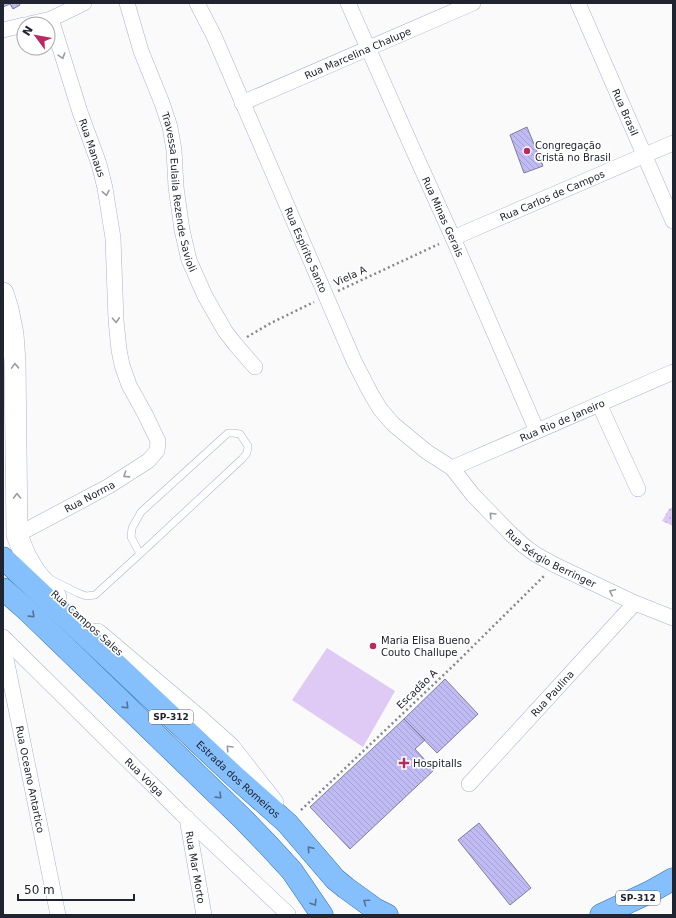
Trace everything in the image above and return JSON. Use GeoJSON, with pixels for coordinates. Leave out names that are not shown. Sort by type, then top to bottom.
{"type":"FeatureCollection","features":[{"type":"Feature","properties":{"kind":"main road","name":"Estrada dos Romeiros"},"geometry":{"type":"LineString","coordinates":[[3,558],[234,776],[287,823],[336,879],[375,909],[387,915]]}},
{"type":"Feature","properties":{"kind":"main road","name":"SP-312"},"geometry":{"type":"LineString","coordinates":[[3,589],[29,612],[236,812],[292,871],[322,915]]}},
{"type":"Feature","properties":{"kind":"main road","name":"SP-312"},"geometry":{"type":"LineString","coordinates":[[601,915],[644,895],[673,879]]}},
{"type":"Feature","properties":{"kind":"street"},"geometry":{"type":"LineString","coordinates":[[56,17],[84,3]]}},
{"type":"Feature","properties":{"kind":"street","name":"Travessa Eulaila Rezende Savioli"},"geometry":{"type":"LineString","coordinates":[[128,3],[141,51],[170,127],[174,150],[176,187],[182,230],[189,260],[205,296],[225,331],[255,368]]}},
{"type":"Feature","properties":{"kind":"street","name":"Rua Espírito Santo"},"geometry":{"type":"LineString","coordinates":[[197,3],[214,36],[354,361],[370,392],[380,409],[393,424],[426,452],[452,468]]}},
{"type":"Feature","properties":{"kind":"street","name":"Rua Minas Gerais"},"geometry":{"type":"LineString","coordinates":[[348,3],[538,431]]}},
{"type":"Feature","properties":{"kind":"street","name":"Rua Marcelina Chalupe"},"geometry":{"type":"LineString","coordinates":[[242,103],[473,3]]}},
{"type":"Feature","properties":{"kind":"street","name":"Rua Brasil"},"geometry":{"type":"LineString","coordinates":[[578,3],[673,221]]}},
{"type":"Feature","properties":{"kind":"street"},"geometry":{"type":"LineString","coordinates":[[3,30],[16,27]]}},
{"type":"Feature","properties":{"kind":"street","name":"Rua Manaus"},"geometry":{"type":"LineString","coordinates":[[56,35],[80,112],[99,164],[105,188],[113,238],[116,327],[122,365],[129,385],[151,424],[158,441],[156,451]]}},
{"type":"Feature","properties":{"kind":"street","name":"Rua Carlos de Campos"},"geometry":{"type":"LineString","coordinates":[[453,238],[673,143]]}},
{"type":"Feature","properties":{"kind":"street","name":"Rua Campos Sales"},"geometry":{"type":"LineString","coordinates":[[3,293],[13,334],[17,535],[25,555],[35,572],[54,595],[77,617],[230,748],[270,798],[287,823]]}},
{"type":"Feature","properties":{"kind":"street","name":"Rua Rio de Janeiro"},"geometry":{"type":"LineString","coordinates":[[452,468],[673,372]]}},
{"type":"Feature","properties":{"kind":"street"},"geometry":{"type":"LineString","coordinates":[[599,404],[638,489]]}},
{"type":"Feature","properties":{"kind":"street","name":"Rua Norma"},"geometry":{"type":"LineString","coordinates":[[17,535],[109,486],[148,461],[156,451]]}},
{"type":"Feature","properties":{"kind":"street","name":"Rua Sérgio Berringer"},"geometry":{"type":"LineString","coordinates":[[452,468],[473,495],[510,533],[535,554],[635,603],[673,618]]}},
{"type":"Feature","properties":{"kind":"street","name":"Rua Paulina"},"geometry":{"type":"LineString","coordinates":[[470,784],[635,603]]}},
{"type":"Feature","properties":{"kind":"street","name":"Rua Volga"},"geometry":{"type":"LineString","coordinates":[[3,637],[288,914]]}},
{"type":"Feature","properties":{"kind":"street","name":"Rua Oceano Antartico"},"geometry":{"type":"LineString","coordinates":[[3,644],[58,915]]}},
{"type":"Feature","properties":{"kind":"street","name":"Rua Mar Morto"},"geometry":{"type":"LineString","coordinates":[[188,818],[204,915]]}},
{"type":"Feature","properties":{"kind":"lane"},"geometry":{"type":"LineString","coordinates":[[35,572],[78,593],[86,596],[95,595],[140,554],[247,454],[248,446],[240,434],[228,433],[141,512],[132,528],[131,537],[140,554]]}},
{"type":"Feature","properties":{"kind":"path","name":"Viela A"},"geometry":{"type":"LineString","coordinates":[[235,344],[271,323],[326,296],[453,238]]}},
{"type":"Feature","properties":{"kind":"path","name":"Escadão A"},"geometry":{"type":"LineString","coordinates":[[287,823],[453,666],[555,565]]}},
{"type":"Feature","properties":{"kind":"shaded area"},"geometry":{"type":"Polygon","coordinates":[[[673,507],[673,526],[662,521],[669,509],[673,507]]]}},
{"type":"Feature","properties":{"kind":"shaded area"},"geometry":{"type":"Polygon","coordinates":[[[327,648],[395,691],[363,747],[292,700],[327,648]]]}},
{"type":"Feature","properties":{"kind":"building"},"geometry":{"type":"Polygon","coordinates":[[[3,3],[19,3],[20,5],[13,9],[10,4],[3,7],[3,3]]]}},
{"type":"Feature","properties":{"kind":"building","name":"Congregação Cristã no Brasil"},"geometry":{"type":"Polygon","coordinates":[[[527,127],[543,166],[524,173],[510,135],[527,127]]]}},
{"type":"Feature","properties":{"kind":"building"},"geometry":{"type":"Polygon","coordinates":[[[445,679],[478,714],[437,753],[404,719],[445,679]]]}},
{"type":"Feature","properties":{"kind":"building"},"geometry":{"type":"Polygon","coordinates":[[[404,719],[425,740],[415,749],[434,770],[350,849],[310,807],[404,719]]]}},
{"type":"Feature","properties":{"kind":"building"},"geometry":{"type":"Polygon","coordinates":[[[479,823],[531,888],[510,905],[458,840],[479,823]]]}},
{"type":"Feature","properties":{"kind":"place","name":"Congregação Cristã no Brasil"},"geometry":{"type":"Point","coordinates":[527,151]}},
{"type":"Feature","properties":{"kind":"place","name":"Maria Elisa Bueno Couto Challupe"},"geometry":{"type":"Point","coordinates":[373,646]}},
{"type":"Feature","properties":{"kind":"place","name":"HospitalIs"},"geometry":{"type":"Point","coordinates":[404,763]}}]}
